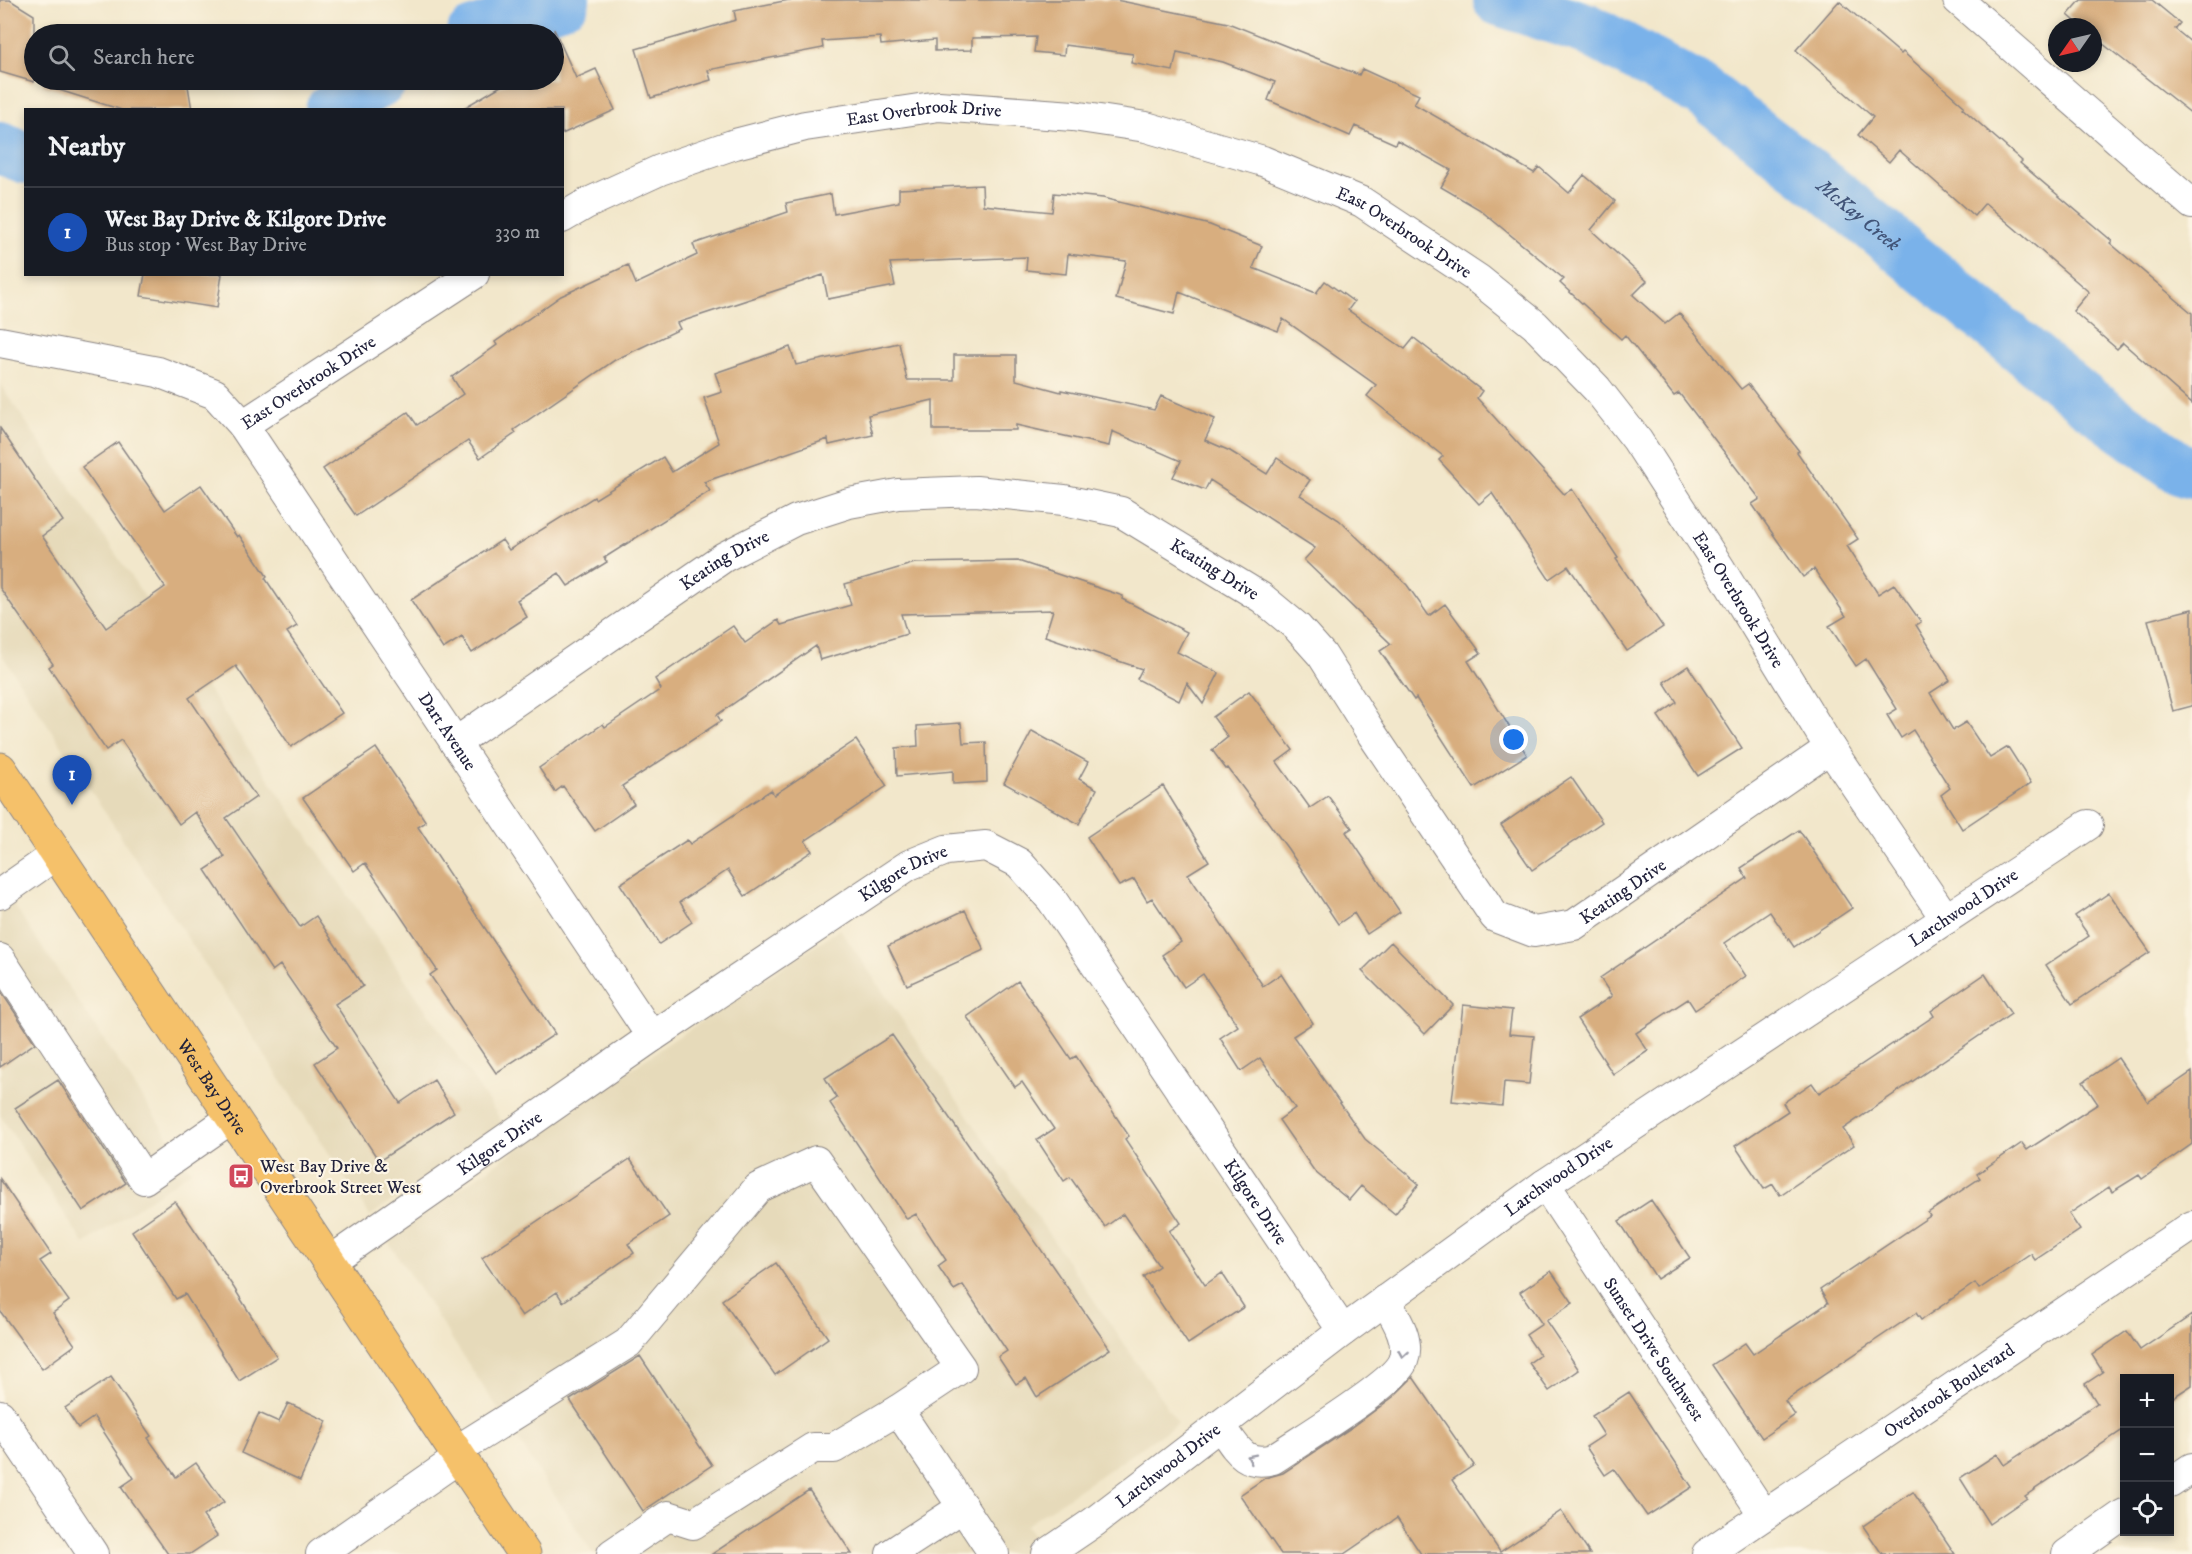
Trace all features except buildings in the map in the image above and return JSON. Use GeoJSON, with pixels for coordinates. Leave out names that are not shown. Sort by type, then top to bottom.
{"type":"FeatureCollection","features":[{"type":"Feature","properties":{"kind":"main road","name":"West Bay Drive"},"geometry":{"type":"LineString","coordinates":[[0,769],[524,1554]]}},
{"type":"Feature","properties":{"kind":"street"},"geometry":{"type":"LineString","coordinates":[[1958,0],[2192,204]]}},
{"type":"Feature","properties":{"kind":"street","name":"East Overbrook Drive"},"geometry":{"type":"LineString","coordinates":[[564,217],[586,204],[660,170],[735,144],[805,126],[939,106],[1073,116],[1146,127],[1263,161],[1362,202],[1478,279],[1535,326],[1597,389],[1637,440],[1830,748],[1946,920]]}},
{"type":"Feature","properties":{"kind":"street","name":"East Overbrook Drive"},"geometry":{"type":"LineString","coordinates":[[0,342],[158,372],[215,394],[243,425],[471,276]]}},
{"type":"Feature","properties":{"kind":"street","name":"Dart Avenue"},"geometry":{"type":"LineString","coordinates":[[243,425],[652,1037]]}},
{"type":"Feature","properties":{"kind":"street","name":"Keating Drive"},"geometry":{"type":"LineString","coordinates":[[455,743],[724,557],[796,520],[849,503],[898,494],[976,491],[1064,500],[1121,512],[1262,598],[1297,627],[1322,655],[1372,735],[1495,917],[1534,932],[1574,926],[1830,748]]}},
{"type":"Feature","properties":{"kind":"street","name":"Larchwood Drive"},"geometry":{"type":"LineString","coordinates":[[1047,1554],[1094,1522],[1342,1331],[1545,1184],[2088,825]]}},
{"type":"Feature","properties":{"kind":"street","name":"Kilgore Drive"},"geometry":{"type":"LineString","coordinates":[[329,1262],[652,1037],[909,866],[946,850],[986,846],[1019,863],[1052,900],[1342,1331]]}},
{"type":"Feature","properties":{"kind":"street"},"geometry":{"type":"LineString","coordinates":[[0,894],[57,854]]}},
{"type":"Feature","properties":{"kind":"street"},"geometry":{"type":"LineString","coordinates":[[0,959],[144,1179],[233,1117]]}},
{"type":"Feature","properties":{"kind":"street"},"geometry":{"type":"LineString","coordinates":[[321,1554],[458,1454],[628,1343],[758,1188],[816,1161],[962,1368],[834,1448],[813,1448],[693,1524],[669,1516],[612,1554]]}},
{"type":"Feature","properties":{"kind":"street","name":"Sunset Drive Southwest"},"geometry":{"type":"LineString","coordinates":[[1545,1184],[1764,1515]]}},
{"type":"Feature","properties":{"kind":"street","name":"Overbrook Boulevard"},"geometry":{"type":"LineString","coordinates":[[1707,1554],[2192,1226]]}},
{"type":"Feature","properties":{"kind":"street"},"geometry":{"type":"LineString","coordinates":[[1220,1425],[1247,1459],[1260,1462],[1273,1459],[1388,1382],[1403,1361],[1405,1347],[1399,1324],[1385,1300]]}},
{"type":"Feature","properties":{"kind":"street"},"geometry":{"type":"LineString","coordinates":[[898,1410],[994,1554]]}},
{"type":"Feature","properties":{"kind":"street"},"geometry":{"type":"LineString","coordinates":[[0,1415],[93,1554]]}},
{"type":"Feature","properties":{"kind":"street"},"geometry":{"type":"LineString","coordinates":[[2171,1482],[2192,1468]]}},
{"type":"Feature","properties":{"kind":"street"},"geometry":{"type":"LineString","coordinates":[[891,1554],[963,1507]]}},
{"type":"Feature","properties":{"kind":"street"},"geometry":{"type":"LineString","coordinates":[[2067,1554],[2120,1517]]}},
{"type":"Feature","properties":{"kind":"shaded area"},"geometry":{"type":"Polygon","coordinates":[[[0,384],[503,1123],[370,1216],[0,652],[0,384]]]}},
{"type":"Feature","properties":{"kind":"shaded area"},"geometry":{"type":"Polygon","coordinates":[[[0,884],[191,1171],[84,1244],[0,1115],[0,884]]]}},
{"type":"Feature","properties":{"kind":"shaded area"},"geometry":{"type":"Polygon","coordinates":[[[840,929],[1178,1423],[1025,1526],[1038,1542],[1020,1554],[593,1554],[387,1240],[660,1049],[840,929]]]}},
{"type":"Feature","properties":{"kind":"waterway","name":"McKay Creek"},"geometry":{"type":"LineString","coordinates":[[499,24],[564,0]]}},
{"type":"Feature","properties":{"kind":"waterway","name":"McKay Creek"},"geometry":{"type":"LineString","coordinates":[[1499,0],[1587,29],[1702,91],[1823,185],[2085,400],[2182,470],[2192,473]]}},
{"type":"Feature","properties":{"kind":"waterway","name":"McKay Creek"},"geometry":{"type":"LineString","coordinates":[[334,108],[365,90]]}},
{"type":"Feature","properties":{"kind":"waterway","name":"McKay Creek"},"geometry":{"type":"LineString","coordinates":[[0,148],[24,157]]}},
{"type":"Feature","properties":{"kind":"place","name":"West Bay Drive & Kilgore Drive"},"geometry":{"type":"Point","coordinates":[72,805]}},
{"type":"Feature","properties":{"kind":"place","name":"West Bay Drive & Overbrook Street West"},"geometry":{"type":"Point","coordinates":[241,1176]}}]}
